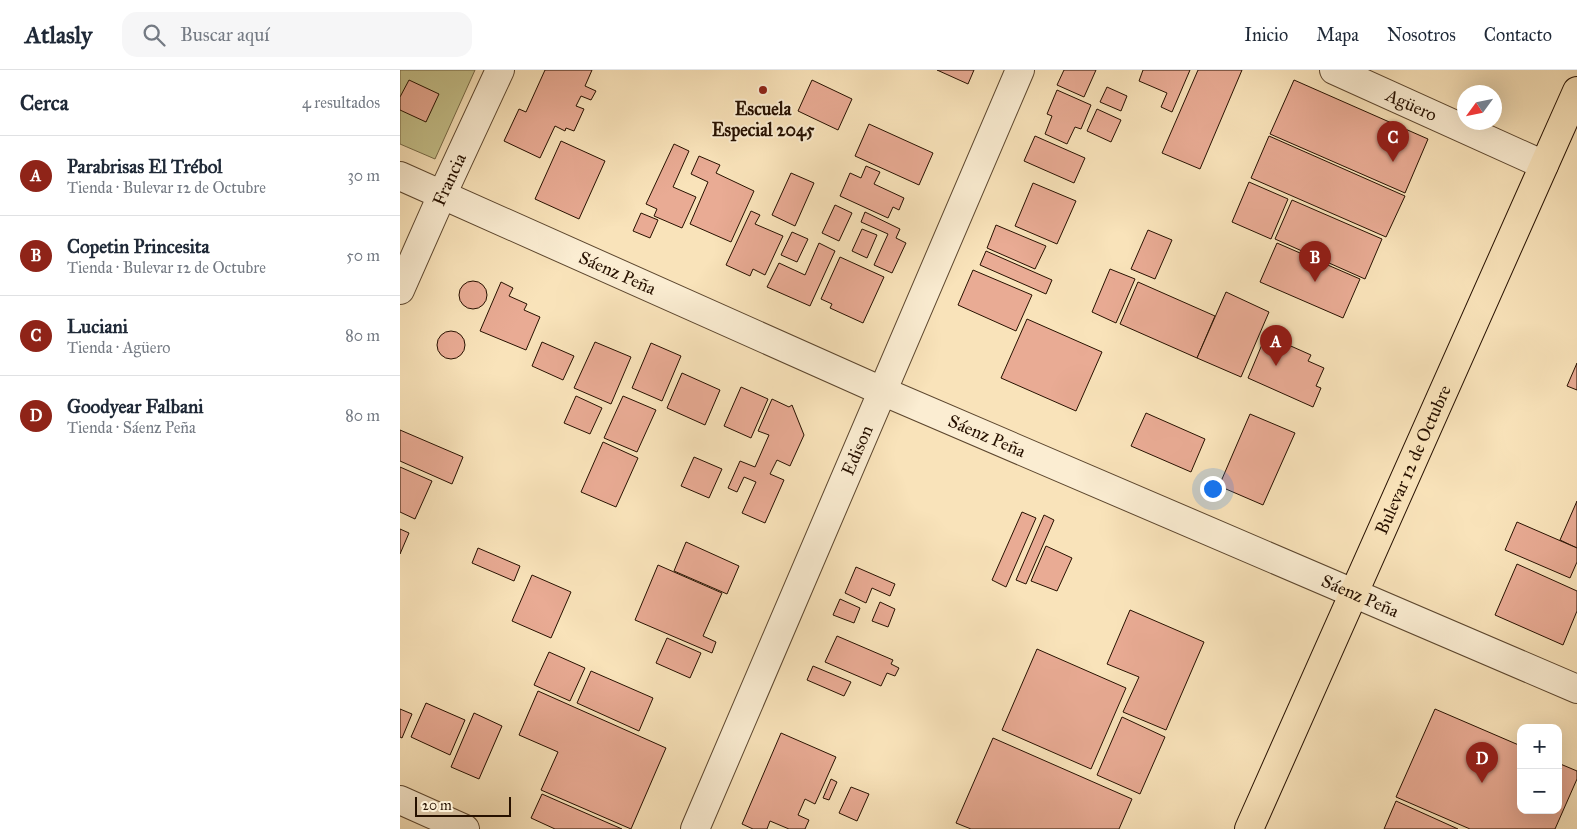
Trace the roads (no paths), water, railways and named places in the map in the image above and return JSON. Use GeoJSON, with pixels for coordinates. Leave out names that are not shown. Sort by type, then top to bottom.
{"type":"FeatureCollection","features":[{"type":"Feature","properties":{"kind":"highway","name":"Bulevar 12 de Octubre"},"geometry":{"type":"LineString","coordinates":[[1249,829],[1577,91]]}},
{"type":"Feature","properties":{"kind":"street","name":"Francia"},"geometry":{"type":"LineString","coordinates":[[400,290],[500,70]]}},
{"type":"Feature","properties":{"kind":"street","name":"Edison"},"geometry":{"type":"LineString","coordinates":[[695,829],[1020,70]]}},
{"type":"Feature","properties":{"kind":"street","name":"Agüero"},"geometry":{"type":"LineString","coordinates":[[1334,70],[1544,165]]}},
{"type":"Feature","properties":{"kind":"street","name":"Sáenz Peña"},"geometry":{"type":"LineString","coordinates":[[400,176],[882,391],[1577,689]]}},
{"type":"Feature","properties":{"kind":"street"},"geometry":{"type":"LineString","coordinates":[[400,800],[465,829]]}},
{"type":"Feature","properties":{"kind":"place","name":"Escuela Especial 2045"},"geometry":{"type":"Point","coordinates":[763,90]}},
{"type":"Feature","properties":{"kind":"place","name":"Luciani"},"geometry":{"type":"Point","coordinates":[1393,162]}},
{"type":"Feature","properties":{"kind":"place","name":"Copetin Princesita"},"geometry":{"type":"Point","coordinates":[1315,282]}},
{"type":"Feature","properties":{"kind":"place","name":"Parabrisas El Trébol"},"geometry":{"type":"Point","coordinates":[1276,366]}},
{"type":"Feature","properties":{"kind":"place","name":"Goodyear Falbani"},"geometry":{"type":"Point","coordinates":[1482,783]}}]}
